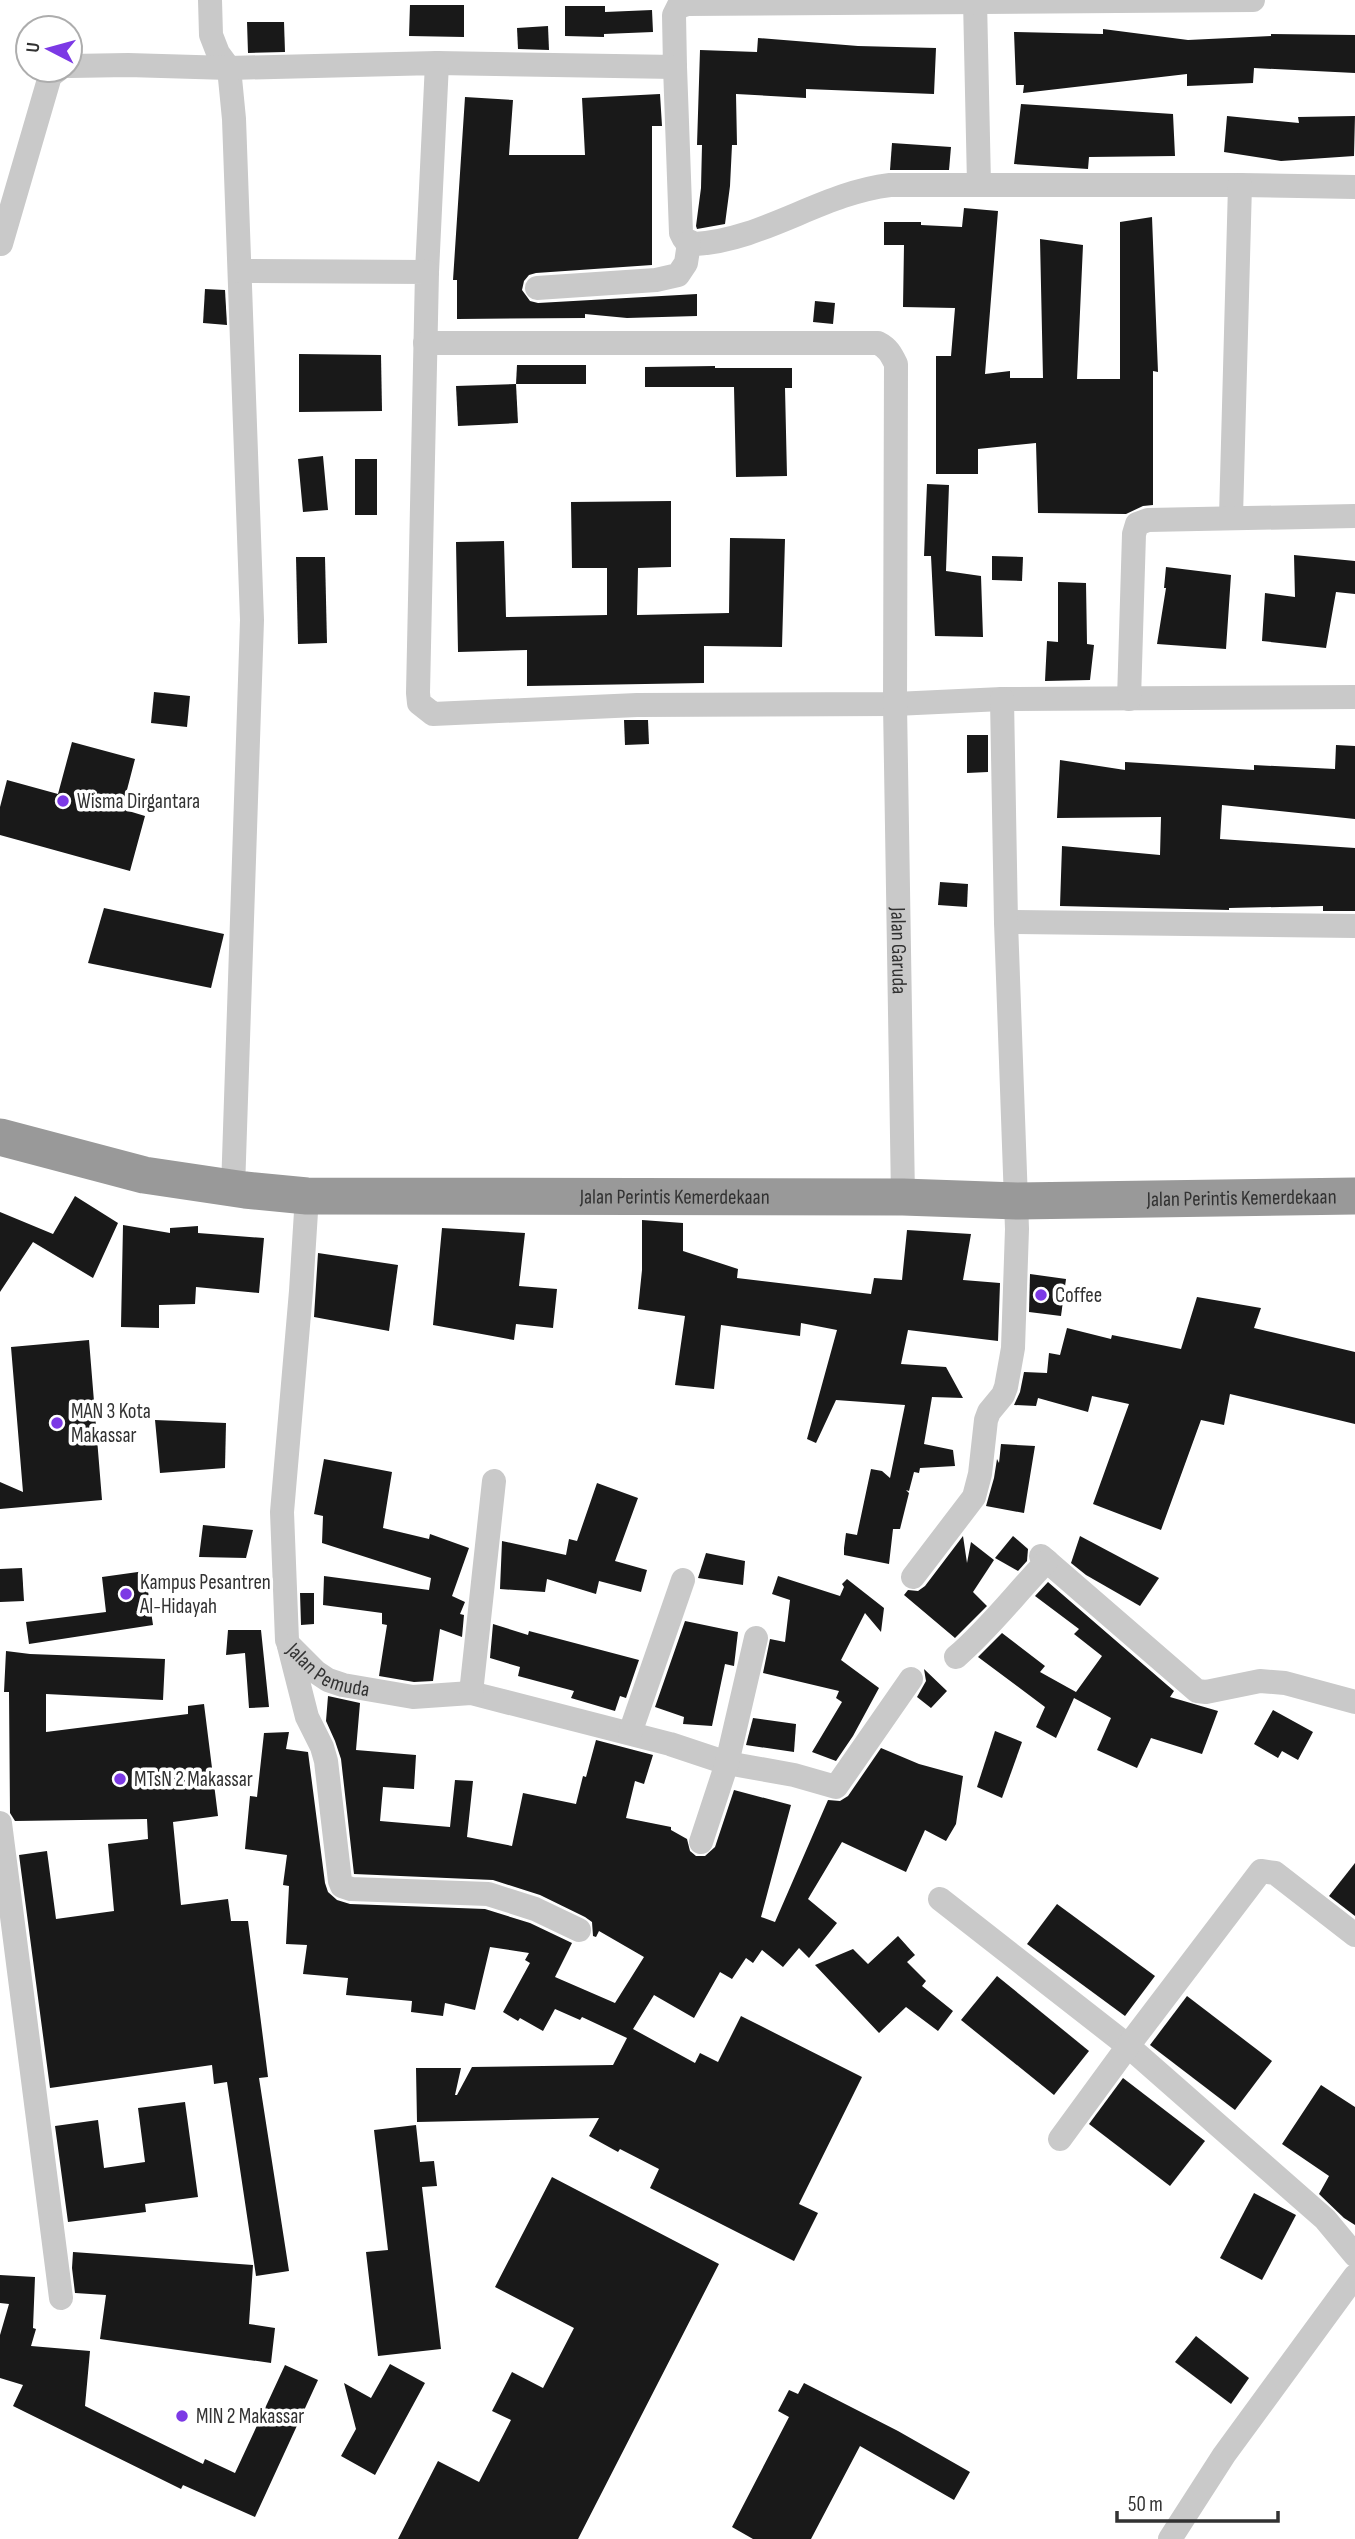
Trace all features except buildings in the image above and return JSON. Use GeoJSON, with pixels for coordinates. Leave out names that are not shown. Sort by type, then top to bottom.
{"type":"FeatureCollection","features":[{"type":"Feature","properties":{"kind":"highway","name":"Jalan Perintis Kemerdekaan"},"geometry":{"type":"LineString","coordinates":[[0,1137],[144,1175],[307,1196],[903,1197],[1017,1201],[1355,1196]]}},
{"type":"Feature","properties":{"kind":"street"},"geometry":{"type":"LineString","coordinates":[[210,0],[211,35],[218,53],[229,68],[234,119],[247,271],[266,621],[239,1189]]}},
{"type":"Feature","properties":{"kind":"street"},"geometry":{"type":"LineString","coordinates":[[1253,0],[723,1],[687,4],[675,10],[681,233],[690,243],[701,244],[764,229],[850,193],[874,187],[979,184],[1355,187]]}},
{"type":"Feature","properties":{"kind":"street"},"geometry":{"type":"LineString","coordinates":[[975,1],[979,184]]}},
{"type":"Feature","properties":{"kind":"street"},"geometry":{"type":"LineString","coordinates":[[437,63],[427,272],[418,694],[419,703],[425,709],[433,714],[449,714],[637,705],[1355,697]]}},
{"type":"Feature","properties":{"kind":"street"},"geometry":{"type":"LineString","coordinates":[[84,66],[229,68],[437,63],[675,67]]}},
{"type":"Feature","properties":{"kind":"street"},"geometry":{"type":"LineString","coordinates":[[0,245],[48,84]]}},
{"type":"Feature","properties":{"kind":"street"},"geometry":{"type":"LineString","coordinates":[[1231,517],[1240,185]]}},
{"type":"Feature","properties":{"kind":"street"},"geometry":{"type":"LineString","coordinates":[[537,288],[656,281],[678,275],[686,263],[690,243]]}},
{"type":"Feature","properties":{"kind":"street"},"geometry":{"type":"LineString","coordinates":[[247,271],[427,272]]}},
{"type":"Feature","properties":{"kind":"street","name":"Jalan Garuda"},"geometry":{"type":"LineString","coordinates":[[425,343],[878,343],[886,347],[896,364],[895,704],[903,1197]]}},
{"type":"Feature","properties":{"kind":"street"},"geometry":{"type":"LineString","coordinates":[[1129,699],[1137,524],[1147,520],[1355,516]]}},
{"type":"Feature","properties":{"kind":"street"},"geometry":{"type":"LineString","coordinates":[[913,1577],[974,1497],[980,1474],[986,1420],[1006,1387],[1013,1348],[1017,1201],[1006,922],[1002,699]]}},
{"type":"Feature","properties":{"kind":"street"},"geometry":{"type":"LineString","coordinates":[[1006,922],[1355,926]]}},
{"type":"Feature","properties":{"kind":"street","name":"Jalan Pemuda"},"geometry":{"type":"LineString","coordinates":[[307,1196],[282,1512],[289,1646],[316,1672],[343,1685],[413,1697],[471,1693],[670,1744],[727,1763],[794,1775],[836,1787],[911,1679]]}},
{"type":"Feature","properties":{"kind":"street"},"geometry":{"type":"LineString","coordinates":[[471,1693],[494,1481]]}},
{"type":"Feature","properties":{"kind":"street"},"geometry":{"type":"LineString","coordinates":[[956,1657],[983,1634],[1044,1559],[1197,1691],[1206,1692],[1260,1681],[1285,1683],[1355,1702]]}},
{"type":"Feature","properties":{"kind":"street"},"geometry":{"type":"LineString","coordinates":[[629,1733],[683,1580]]}},
{"type":"Feature","properties":{"kind":"street"},"geometry":{"type":"LineString","coordinates":[[701,1842],[727,1763],[756,1638]]}},
{"type":"Feature","properties":{"kind":"street"},"geometry":{"type":"LineString","coordinates":[[289,1646],[307,1717],[326,1761],[340,1881],[344,1887],[488,1894],[535,1909],[579,1930]]}},
{"type":"Feature","properties":{"kind":"street"},"geometry":{"type":"LineString","coordinates":[[0,1824],[61,2298]]}},
{"type":"Feature","properties":{"kind":"street"},"geometry":{"type":"LineString","coordinates":[[1060,2139],[1261,1871],[1275,1873],[1355,1935]]}},
{"type":"Feature","properties":{"kind":"street"},"geometry":{"type":"LineString","coordinates":[[940,1899],[1128,2046],[1325,2219],[1355,2255]]}},
{"type":"Feature","properties":{"kind":"street"},"geometry":{"type":"LineString","coordinates":[[1170,2539],[1224,2455],[1355,2276]]}},
{"type":"Feature","properties":{"kind":"place","name":"Wisma Dirgantara"},"geometry":{"type":"Point","coordinates":[63,801]}},
{"type":"Feature","properties":{"kind":"place","name":"Coffee"},"geometry":{"type":"Point","coordinates":[1041,1295]}},
{"type":"Feature","properties":{"kind":"place","name":"MAN 3 Kota Makassar"},"geometry":{"type":"Point","coordinates":[57,1423]}},
{"type":"Feature","properties":{"kind":"place","name":"Kampus Pesantren Al-Hidayah"},"geometry":{"type":"Point","coordinates":[126,1594]}},
{"type":"Feature","properties":{"kind":"place","name":"MTsN 2 Makassar"},"geometry":{"type":"Point","coordinates":[120,1779]}},
{"type":"Feature","properties":{"kind":"place","name":"MIN 2 Makassar"},"geometry":{"type":"Point","coordinates":[182,2416]}}]}
